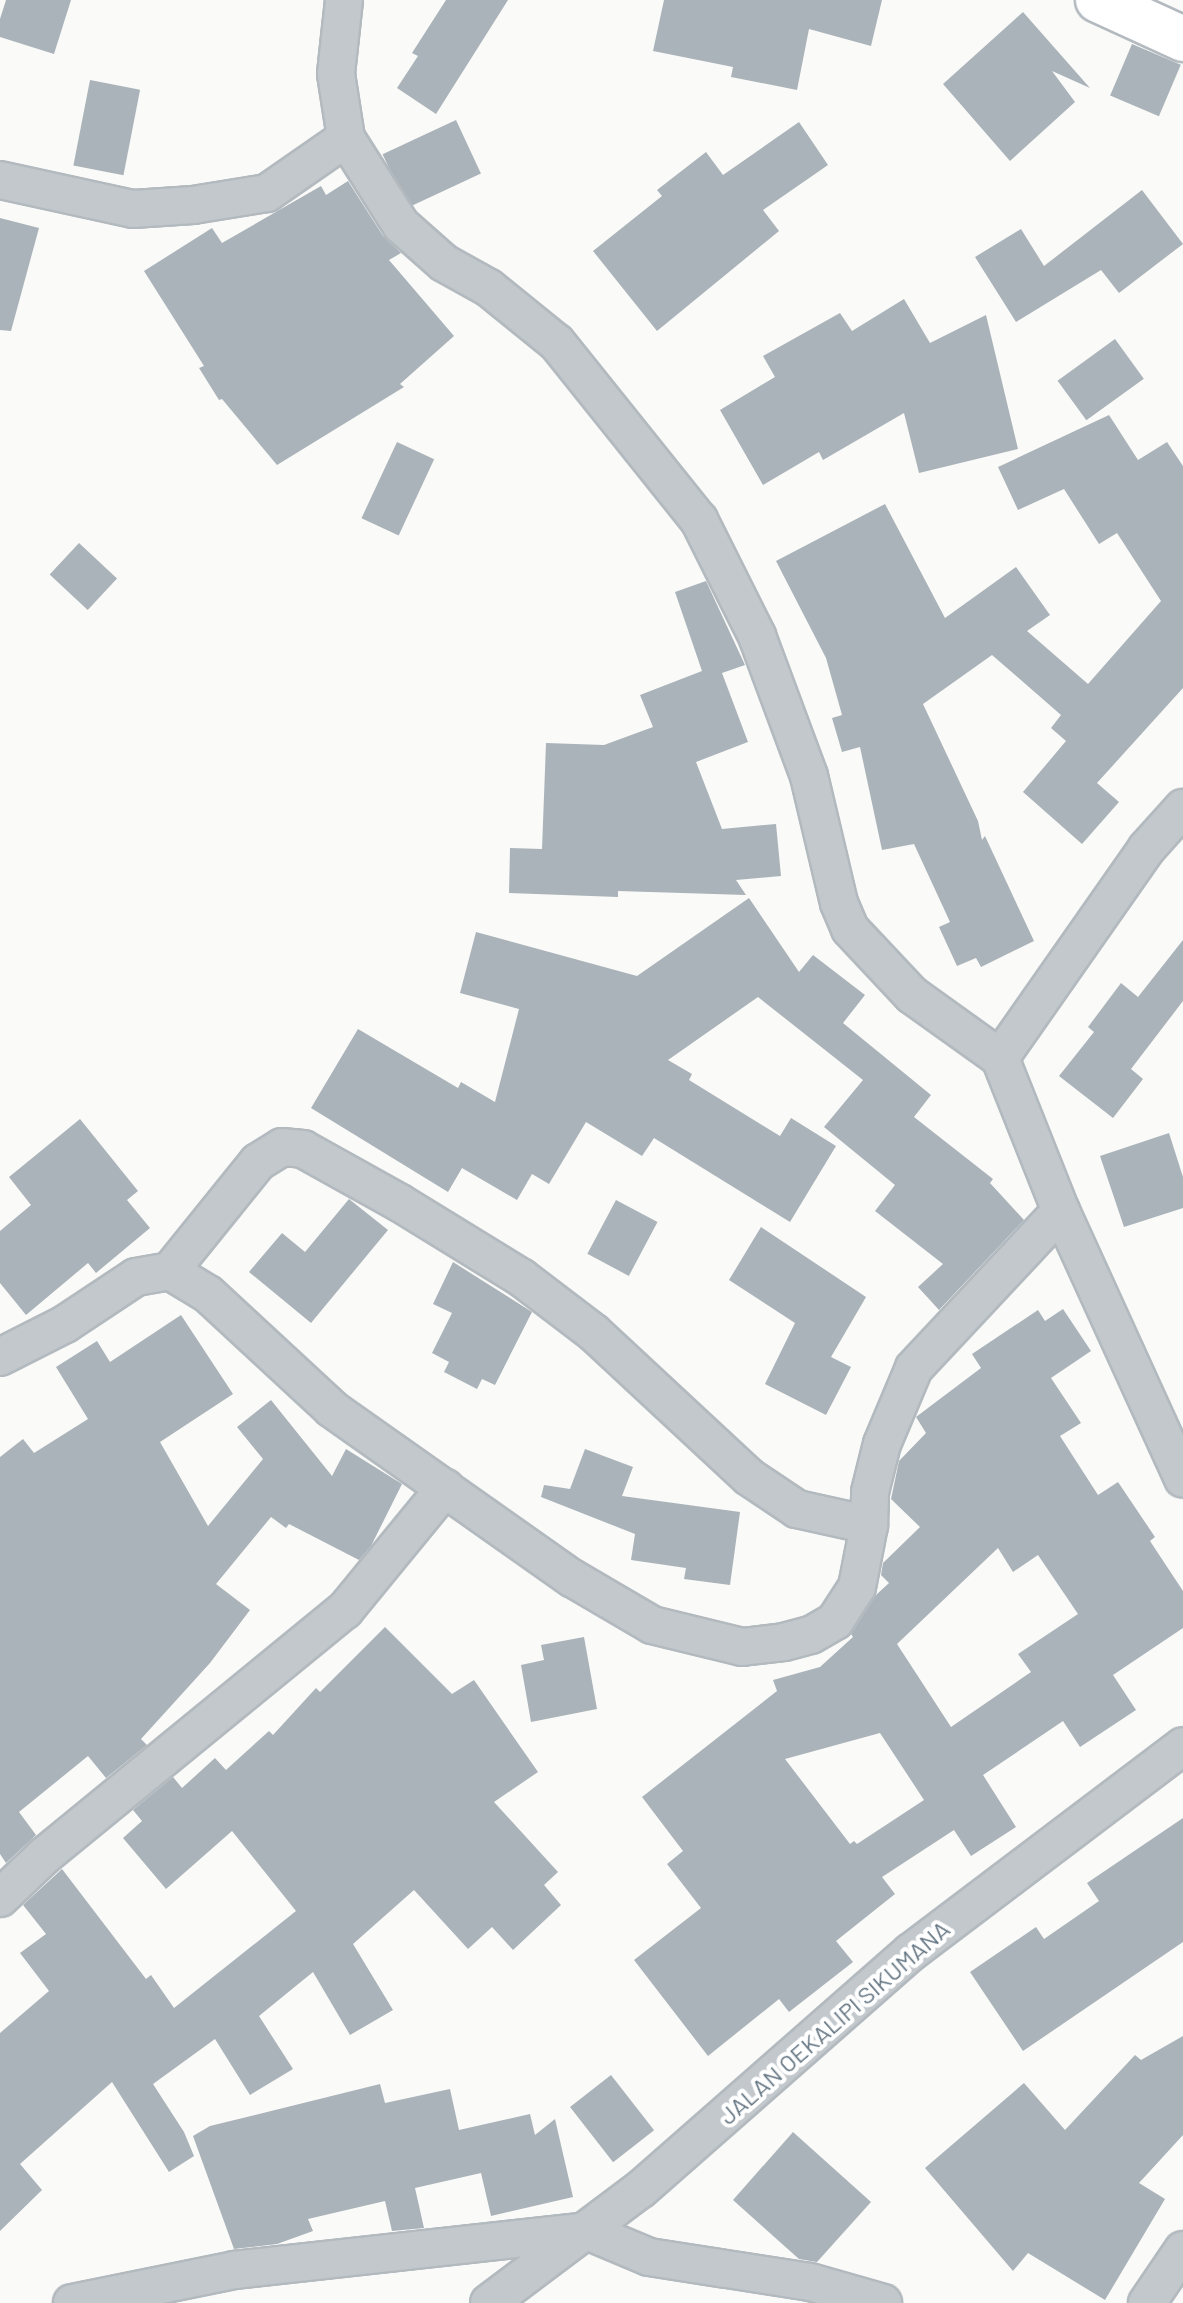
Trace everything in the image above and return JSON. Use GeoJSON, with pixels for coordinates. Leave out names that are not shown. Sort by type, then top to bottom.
{"type":"FeatureCollection","features":[{"type":"Feature","properties":{"kind":"street"},"geometry":{"type":"LineString","coordinates":[[344,0],[336,74],[346,138],[401,225],[444,263],[489,288],[557,343],[699,520],[757,636],[809,776],[839,903],[850,929],[912,995],[1000,1058],[1061,1211],[1183,1479]]}},
{"type":"Feature","properties":{"kind":"street"},"geometry":{"type":"LineString","coordinates":[[1098,0],[1183,39]]}},
{"type":"Feature","properties":{"kind":"street"},"geometry":{"type":"LineString","coordinates":[[0,180],[133,209],[193,205],[267,193],[346,138]]}},
{"type":"Feature","properties":{"kind":"street"},"geometry":{"type":"LineString","coordinates":[[1000,1058],[1147,848],[1183,808]]}},
{"type":"Feature","properties":{"kind":"street"},"geometry":{"type":"LineString","coordinates":[[0,1357],[65,1324],[136,1277],[170,1271],[258,1162],[282,1147],[303,1149],[342,1169],[522,1278],[593,1332],[749,1477],[797,1509],[869,1525]]}},
{"type":"Feature","properties":{"kind":"street"},"geometry":{"type":"LineString","coordinates":[[170,1271],[208,1294],[332,1409],[572,1578],[652,1625],[742,1647],[811,1635],[835,1621],[857,1587],[869,1525],[870,1492],[882,1444],[914,1368],[1061,1211]]}},
{"type":"Feature","properties":{"kind":"street"},"geometry":{"type":"LineString","coordinates":[[0,1898],[44,1856],[345,1610],[445,1488]]}},
{"type":"Feature","properties":{"kind":"street","name":"JALAN OEKALIPI SIKUMANA"},"geometry":{"type":"LineString","coordinates":[[489,2303],[641,2189],[911,1952],[1183,1746]]}},
{"type":"Feature","properties":{"kind":"street"},"geometry":{"type":"LineString","coordinates":[[72,2303],[234,2270],[587,2231],[649,2257],[810,2282],[883,2303]]}},
{"type":"Feature","properties":{"kind":"street"},"geometry":{"type":"LineString","coordinates":[[1147,2303],[1183,2250]]}},
{"type":"Feature","properties":{"kind":"building"},"geometry":{"type":"Polygon","coordinates":[[[6,0],[71,0],[54,54],[0,37],[0,19],[6,0]]]}},
{"type":"Feature","properties":{"kind":"building"},"geometry":{"type":"Polygon","coordinates":[[[446,0],[508,0],[436,114],[397,88],[418,56],[412,53],[446,0]]]}},
{"type":"Feature","properties":{"kind":"building"},"geometry":{"type":"Polygon","coordinates":[[[664,0],[882,0],[871,46],[809,29],[797,90],[731,77],[733,67],[653,51],[664,0]]]}},
{"type":"Feature","properties":{"kind":"building"},"geometry":{"type":"Polygon","coordinates":[[[1023,12],[1090,88],[1052,71],[1075,102],[1010,161],[943,84],[1023,12]]]}},
{"type":"Feature","properties":{"kind":"building"},"geometry":{"type":"Polygon","coordinates":[[[1132,44],[1181,65],[1159,116],[1110,96],[1132,44]]]}},
{"type":"Feature","properties":{"kind":"building"},"geometry":{"type":"Polygon","coordinates":[[[90,80],[140,90],[123,175],[73,165],[90,80]]]}},
{"type":"Feature","properties":{"kind":"building"},"geometry":{"type":"Polygon","coordinates":[[[456,120],[481,173],[408,208],[383,154],[456,120]]]}},
{"type":"Feature","properties":{"kind":"building"},"geometry":{"type":"Polygon","coordinates":[[[799,122],[828,165],[763,210],[779,231],[657,331],[593,251],[662,196],[657,190],[706,152],[723,175],[799,122]]]}},
{"type":"Feature","properties":{"kind":"building"},"geometry":{"type":"Polygon","coordinates":[[[348,181],[383,236],[401,253],[389,260],[454,336],[400,384],[404,387],[277,465],[222,399],[219,400],[199,368],[204,366],[144,271],[212,228],[222,243],[321,186],[326,195],[348,181]]]}},
{"type":"Feature","properties":{"kind":"building"},"geometry":{"type":"Polygon","coordinates":[[[1142,190],[1183,244],[1119,293],[1101,270],[1016,322],[975,257],[1021,229],[1044,266],[1142,190]]]}},
{"type":"Feature","properties":{"kind":"building"},"geometry":{"type":"Polygon","coordinates":[[[0,218],[39,228],[11,331],[0,330],[0,218]]]}},
{"type":"Feature","properties":{"kind":"building"},"geometry":{"type":"Polygon","coordinates":[[[904,299],[930,343],[986,315],[1018,449],[919,473],[904,413],[823,460],[819,452],[763,485],[720,410],[775,377],[763,356],[840,313],[852,331],[904,299]]]}},
{"type":"Feature","properties":{"kind":"building"},"geometry":{"type":"Polygon","coordinates":[[[1115,339],[1144,379],[1086,420],[1058,381],[1115,339]]]}},
{"type":"Feature","properties":{"kind":"building"},"geometry":{"type":"Polygon","coordinates":[[[1109,415],[1138,460],[1167,442],[1183,466],[1183,688],[1097,783],[1119,802],[1082,844],[1023,792],[1066,741],[1051,728],[1061,715],[992,655],[923,704],[978,821],[982,840],[985,836],[1034,941],[981,967],[976,958],[957,966],[939,927],[950,922],[914,844],[882,850],[860,747],[842,752],[832,718],[842,715],[826,658],[776,561],[885,504],[945,618],[1016,567],[1050,615],[1027,631],[1088,684],[1161,601],[1117,533],[1099,544],[1064,489],[1018,510],[998,467],[1109,415]]]}},
{"type":"Feature","properties":{"kind":"building"},"geometry":{"type":"Polygon","coordinates":[[[397,442],[434,459],[399,535],[362,518],[397,442]]]}},
{"type":"Feature","properties":{"kind":"building"},"geometry":{"type":"Polygon","coordinates":[[[79,543],[117,578],[88,610],[50,574],[79,543]]]}},
{"type":"Feature","properties":{"kind":"building"},"geometry":{"type":"Polygon","coordinates":[[[706,581],[745,665],[722,673],[748,742],[696,762],[722,829],[776,824],[781,876],[736,880],[746,895],[618,891],[618,897],[509,893],[510,848],[542,849],[546,743],[604,745],[653,727],[640,695],[702,671],[675,592],[706,581]]]}},
{"type":"Feature","properties":{"kind":"building"},"geometry":{"type":"Polygon","coordinates":[[[749,898],[799,972],[813,955],[865,995],[843,1023],[931,1095],[914,1117],[993,1179],[990,1183],[1024,1220],[939,1310],[918,1287],[943,1264],[875,1211],[895,1185],[824,1127],[863,1080],[758,997],[668,1060],[692,1074],[689,1080],[780,1136],[791,1118],[836,1146],[790,1222],[654,1138],[642,1156],[586,1122],[549,1184],[532,1174],[517,1200],[462,1168],[448,1192],[311,1108],[358,1029],[458,1088],[461,1082],[495,1102],[519,1009],[460,993],[476,932],[637,976],[749,898]]]}},
{"type":"Feature","properties":{"kind":"building"},"geometry":{"type":"Polygon","coordinates":[[[1183,940],[1183,1001],[1131,1069],[1143,1079],[1113,1118],[1059,1076],[1094,1032],[1088,1027],[1121,983],[1138,997],[1183,940]]]}},
{"type":"Feature","properties":{"kind":"building"},"geometry":{"type":"Polygon","coordinates":[[[80,1119],[138,1191],[127,1200],[150,1228],[96,1273],[88,1263],[26,1315],[0,1283],[0,1231],[31,1205],[9,1177],[80,1119]]]}},
{"type":"Feature","properties":{"kind":"building"},"geometry":{"type":"Polygon","coordinates":[[[1169,1133],[1183,1177],[1183,1208],[1124,1227],[1100,1156],[1169,1133]]]}},
{"type":"Feature","properties":{"kind":"building"},"geometry":{"type":"Polygon","coordinates":[[[349,1199],[388,1230],[311,1323],[249,1272],[282,1233],[305,1252],[349,1199]]]}},
{"type":"Feature","properties":{"kind":"building"},"geometry":{"type":"Polygon","coordinates":[[[616,1200],[657,1222],[629,1276],[587,1254],[616,1200]]]}},
{"type":"Feature","properties":{"kind":"building"},"geometry":{"type":"Polygon","coordinates":[[[761,1227],[866,1297],[831,1357],[851,1367],[826,1415],[765,1384],[795,1323],[729,1280],[761,1227]]]}},
{"type":"Feature","properties":{"kind":"building"},"geometry":{"type":"Polygon","coordinates":[[[453,1262],[532,1312],[495,1385],[482,1379],[477,1389],[444,1372],[449,1362],[432,1353],[452,1313],[433,1304],[453,1262]]]}},
{"type":"Feature","properties":{"kind":"building"},"geometry":{"type":"Polygon","coordinates":[[[1063,1309],[1091,1351],[1051,1378],[1081,1423],[1060,1436],[1098,1495],[1118,1482],[1155,1537],[1150,1541],[1183,1591],[1183,1628],[1113,1675],[1136,1710],[1080,1747],[1063,1721],[983,1775],[1016,1827],[971,1856],[954,1830],[882,1877],[895,1894],[836,1941],[853,1962],[789,2012],[779,1999],[708,2056],[634,1960],[701,1908],[667,1864],[683,1851],[642,1797],[777,1691],[773,1680],[820,1667],[853,1637],[851,1634],[876,1595],[889,1583],[881,1575],[883,1563],[920,1527],[891,1499],[899,1461],[926,1433],[916,1417],[981,1368],[972,1354],[1038,1310],[1045,1321],[1063,1309]],[[998,1548],[897,1644],[951,1727],[1031,1672],[1018,1654],[1078,1614],[1038,1555],[1013,1572],[998,1548]],[[880,1733],[785,1759],[850,1844],[854,1841],[857,1844],[924,1800],[880,1733]]]}},
{"type":"Feature","properties":{"kind":"building"},"geometry":{"type":"Polygon","coordinates":[[[181,1315],[233,1394],[160,1442],[208,1526],[263,1459],[237,1427],[271,1400],[332,1476],[346,1449],[402,1484],[371,1546],[359,1560],[289,1524],[286,1528],[271,1517],[216,1584],[250,1610],[210,1663],[141,1739],[147,1745],[106,1778],[88,1756],[19,1812],[36,1835],[6,1863],[0,1854],[0,1457],[23,1439],[34,1453],[88,1419],[56,1367],[97,1341],[110,1362],[181,1315]]]}},
{"type":"Feature","properties":{"kind":"building"},"geometry":{"type":"Polygon","coordinates":[[[585,1449],[633,1467],[622,1496],[740,1512],[730,1585],[684,1579],[686,1568],[631,1560],[635,1534],[541,1497],[544,1485],[570,1489],[585,1449]]]}},
{"type":"Feature","properties":{"kind":"building"},"geometry":{"type":"Polygon","coordinates":[[[385,1627],[452,1694],[474,1680],[538,1772],[494,1802],[558,1872],[544,1885],[561,1905],[513,1950],[492,1927],[468,1949],[414,1890],[353,1944],[393,2010],[350,2035],[313,1972],[259,2016],[293,2069],[250,2095],[215,2039],[153,2084],[184,2132],[194,2156],[169,2172],[112,2082],[20,2164],[42,2190],[0,2231],[0,2033],[49,1991],[20,1953],[46,1934],[23,1905],[62,1869],[146,1979],[151,1975],[174,2008],[296,1911],[232,1831],[166,1889],[123,1838],[142,1821],[133,1810],[173,1777],[182,1788],[215,1758],[226,1770],[269,1731],[273,1735],[316,1688],[320,1692],[385,1627]]]}},
{"type":"Feature","properties":{"kind":"building"},"geometry":{"type":"Polygon","coordinates":[[[584,1637],[597,1709],[531,1722],[521,1665],[544,1660],[541,1645],[584,1637]]]}},
{"type":"Feature","properties":{"kind":"building"},"geometry":{"type":"Polygon","coordinates":[[[1183,1818],[1183,1942],[1023,2051],[970,1972],[1036,1927],[1044,1939],[1099,1901],[1087,1883],[1183,1818]]]}},
{"type":"Feature","properties":{"kind":"building"},"geometry":{"type":"Polygon","coordinates":[[[1183,2036],[1183,2135],[1139,2183],[1165,2199],[1105,2300],[1028,2253],[1013,2271],[925,2168],[1024,2083],[1065,2130],[1135,2055],[1141,2060],[1183,2036]]]}},
{"type":"Feature","properties":{"kind":"building"},"geometry":{"type":"Polygon","coordinates":[[[611,2075],[654,2130],[613,2162],[570,2107],[611,2075]]]}},
{"type":"Feature","properties":{"kind":"building"},"geometry":{"type":"Polygon","coordinates":[[[380,2084],[385,2103],[450,2089],[459,2130],[530,2114],[535,2135],[555,2119],[573,2197],[491,2216],[481,2173],[415,2188],[424,2228],[392,2231],[385,2201],[308,2219],[313,2231],[277,2244],[234,2249],[193,2136],[210,2126],[380,2084]]]}},
{"type":"Feature","properties":{"kind":"building"},"geometry":{"type":"Polygon","coordinates":[[[793,2132],[871,2202],[817,2262],[799,2259],[733,2200],[793,2132]]]}}]}
